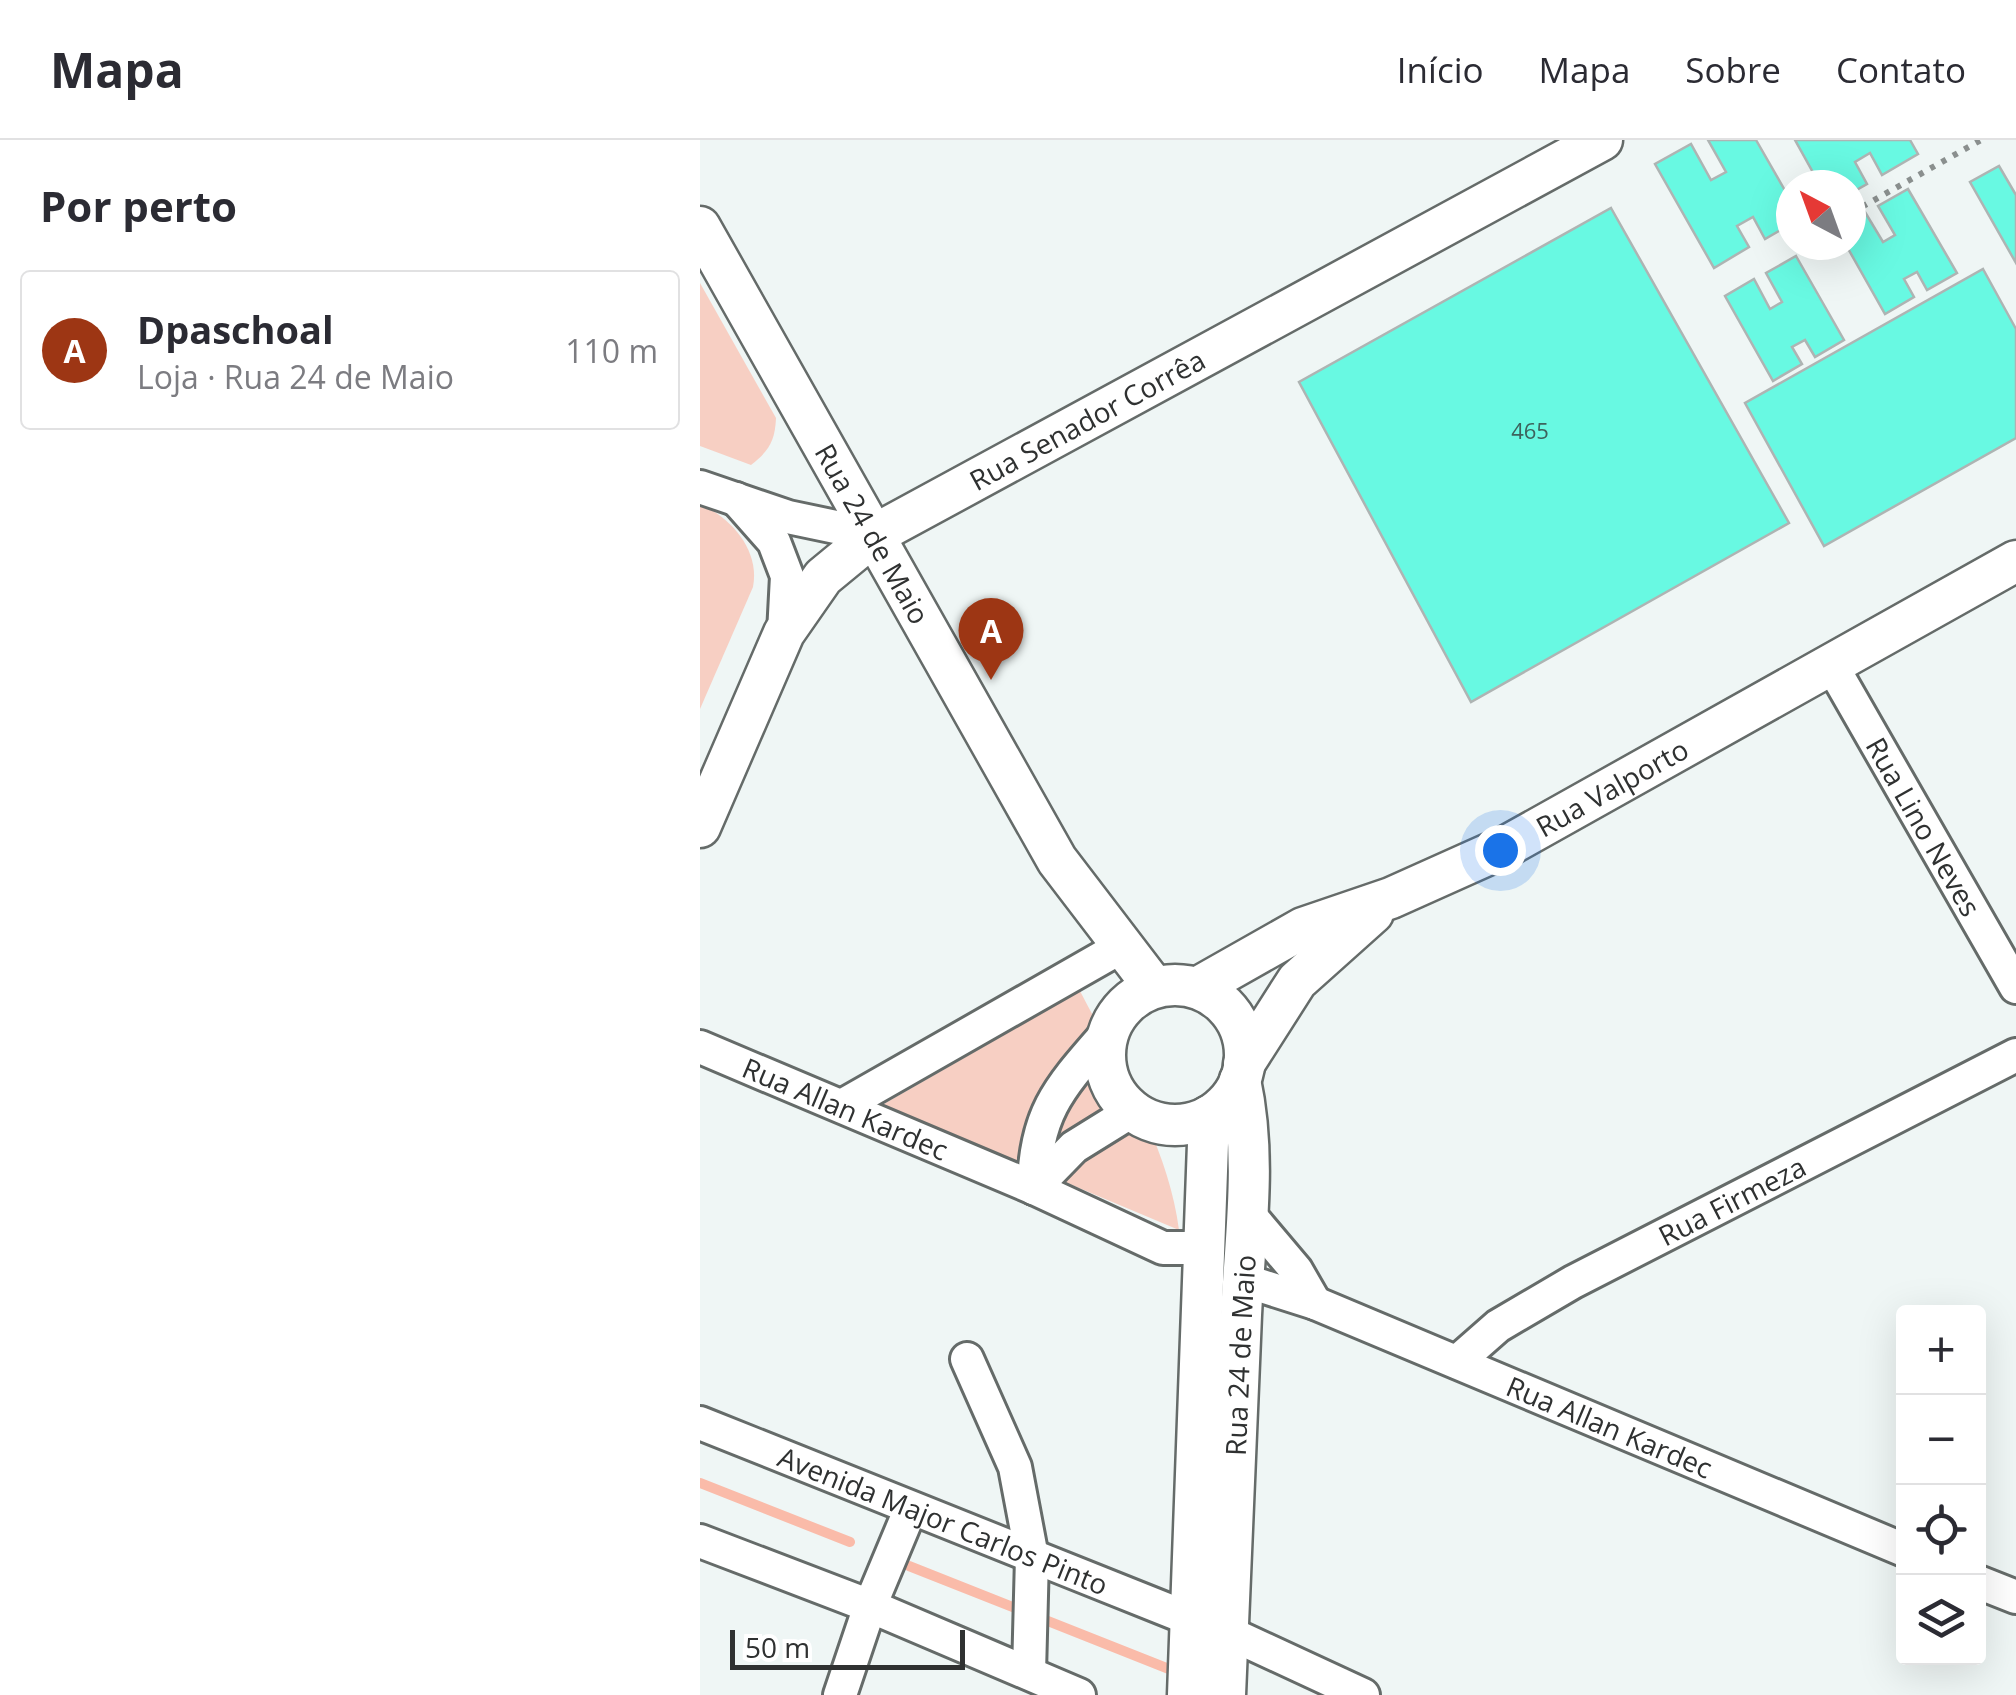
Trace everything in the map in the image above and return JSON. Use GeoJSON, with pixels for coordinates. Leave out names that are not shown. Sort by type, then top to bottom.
{"type":"FeatureCollection","features":[{"type":"Feature","properties":{"kind":"main road","name":"Rua Senador Corrêa"},"geometry":{"type":"LineString","coordinates":[[700,826],[784,633],[824,577],[874,535],[1552,152],[1602,140]]}},
{"type":"Feature","properties":{"kind":"main road","name":"Rua 24 de Maio"},"geometry":{"type":"LineString","coordinates":[[700,227],[1056,860],[1154,988]]}},
{"type":"Feature","properties":{"kind":"main road","name":"Rua Valporto"},"geometry":{"type":"LineString","coordinates":[[1197,988],[1303,928],[1391,898],[1507,846],[2016,561]]}},
{"type":"Feature","properties":{"kind":"main road"},"geometry":{"type":"LineString","coordinates":[[1197,988],[1176,984],[1154,988],[1126,1005],[1108,1032],[1104,1054],[1107,1075],[1117,1095],[1132,1111],[1151,1121],[1173,1125],[1194,1122],[1209,1116],[1233,1094],[1242,1072],[1297,981],[1391,898]]}},
{"type":"Feature","properties":{"kind":"main road","name":"Rua 24 de Maio"},"geometry":{"type":"LineString","coordinates":[[1197,988],[1216,998],[1232,1014],[1245,1047],[1242,1072],[1250,1139],[1243,1280],[1211,1650]]}},
{"type":"Feature","properties":{"kind":"main road","name":"Rua 24 de Maio"},"geometry":{"type":"LineString","coordinates":[[1209,1116],[1205,1233],[1211,1650]]}},
{"type":"Feature","properties":{"kind":"main road"},"geometry":{"type":"LineString","coordinates":[[1210,1169],[1247,1212]]}},
{"type":"Feature","properties":{"kind":"main road"},"geometry":{"type":"LineString","coordinates":[[1188,1695],[1211,1650]]}},
{"type":"Feature","properties":{"kind":"street"},"geometry":{"type":"LineString","coordinates":[[700,487],[788,516],[874,535]]}},
{"type":"Feature","properties":{"kind":"street"},"geometry":{"type":"LineString","coordinates":[[736,499],[774,542],[787,576],[784,633]]}},
{"type":"Feature","properties":{"kind":"street","name":"Rua Lino Neves"},"geometry":{"type":"LineString","coordinates":[[1832,666],[2016,987]]}},
{"type":"Feature","properties":{"kind":"street"},"geometry":{"type":"LineString","coordinates":[[842,1106],[1121,947]]}},
{"type":"Feature","properties":{"kind":"street"},"geometry":{"type":"LineString","coordinates":[[1034,1188],[1040,1125],[1058,1094],[1108,1032]]}},
{"type":"Feature","properties":{"kind":"street","name":"Rua Allan Kardec"},"geometry":{"type":"LineString","coordinates":[[700,1048],[1034,1188],[1163,1248],[1192,1248],[1205,1233]]}},
{"type":"Feature","properties":{"kind":"street","name":"Rua Firmeza"},"geometry":{"type":"LineString","coordinates":[[1457,1362],[1498,1326],[1573,1282],[2016,1055]]}},
{"type":"Feature","properties":{"kind":"street"},"geometry":{"type":"LineString","coordinates":[[1034,1188],[1074,1147],[1132,1111]]}},
{"type":"Feature","properties":{"kind":"street"},"geometry":{"type":"LineString","coordinates":[[1247,1212],[1296,1270],[1315,1303]]}},
{"type":"Feature","properties":{"kind":"street","name":"Rua Allan Kardec"},"geometry":{"type":"LineString","coordinates":[[1243,1280],[1315,1303],[1896,1547]]}},
{"type":"Feature","properties":{"kind":"street"},"geometry":{"type":"LineString","coordinates":[[967,1359],[1015,1467],[1032,1570],[1029,1673]]}},
{"type":"Feature","properties":{"kind":"street","name":"Avenida Major Carlos Pinto"},"geometry":{"type":"LineString","coordinates":[[700,1423],[906,1518],[1211,1650],[1363,1695]]}},
{"type":"Feature","properties":{"kind":"street"},"geometry":{"type":"LineString","coordinates":[[840,1695],[906,1518]]}},
{"type":"Feature","properties":{"kind":"street"},"geometry":{"type":"LineString","coordinates":[[700,1540],[876,1592],[1029,1673],[1079,1695]]}},
{"type":"Feature","properties":{"kind":"street"},"geometry":{"type":"LineString","coordinates":[[1986,1585],[2016,1598]]}},
{"type":"Feature","properties":{"kind":"path"},"geometry":{"type":"LineString","coordinates":[[1866,205],[1981,140]]}},
{"type":"Feature","properties":{"kind":"shaded area"},"geometry":{"type":"Polygon","coordinates":[[[700,283],[776,418],[770,445],[751,465],[700,446],[700,283]]]}},
{"type":"Feature","properties":{"kind":"shaded area"},"geometry":{"type":"Polygon","coordinates":[[[700,504],[723,518],[741,537],[754,574],[753,587],[700,709],[700,504]]]}},
{"type":"Feature","properties":{"kind":"shaded area"},"geometry":{"type":"Polygon","coordinates":[[[1080,991],[1153,1138],[1165,1168],[1179,1230],[882,1105],[1080,991]]]}},
{"type":"Feature","properties":{"kind":"building"},"geometry":{"type":"Polygon","coordinates":[[[1708,140],[1756,140],[1776,175],[1776,233],[1765,239],[1753,217],[1737,226],[1749,247],[1714,268],[1655,164],[1691,144],[1711,180],[1726,172],[1708,140]]]}},
{"type":"Feature","properties":{"kind":"building"},"geometry":{"type":"Polygon","coordinates":[[[1795,140],[1910,140],[1918,154],[1882,175],[1870,153],[1855,162],[1859,170],[1812,170],[1795,140]]]}},
{"type":"Feature","properties":{"kind":"building"},"geometry":{"type":"Polygon","coordinates":[[[1999,166],[2016,195],[2016,263],[1970,182],[1999,166]]]}},
{"type":"Feature","properties":{"kind":"building"},"geometry":{"type":"Polygon","coordinates":[[[1908,189],[1957,273],[1927,290],[1917,272],[1904,279],[1914,297],[1885,314],[1854,260],[1866,260],[1866,214],[1883,242],[1895,235],[1878,206],[1908,189]]]}},
{"type":"Feature","properties":{"kind":"building"},"geometry":{"type":"Polygon","coordinates":[[[1611,208],[1789,523],[1471,702],[1299,382],[1611,208]]]}},
{"type":"Feature","properties":{"kind":"building"},"geometry":{"type":"Polygon","coordinates":[[[1789,260],[1798,260],[1844,340],[1815,357],[1805,340],[1792,347],[1802,364],[1773,381],[1725,296],[1754,279],[1770,309],[1782,302],[1766,273],[1789,260]]]}},
{"type":"Feature","properties":{"kind":"building"},"geometry":{"type":"Polygon","coordinates":[[[1983,269],[2016,329],[2016,438],[1824,546],[1745,403],[1983,269]]]}},
{"type":"Feature","properties":{"kind":"waterway"},"geometry":{"type":"LineString","coordinates":[[700,1483],[850,1542]]}},
{"type":"Feature","properties":{"kind":"waterway"},"geometry":{"type":"LineString","coordinates":[[909,1566],[1179,1673]]}},
{"type":"Feature","properties":{"kind":"place","name":"Dpaschoal"},"geometry":{"type":"Point","coordinates":[991,680]}}]}
